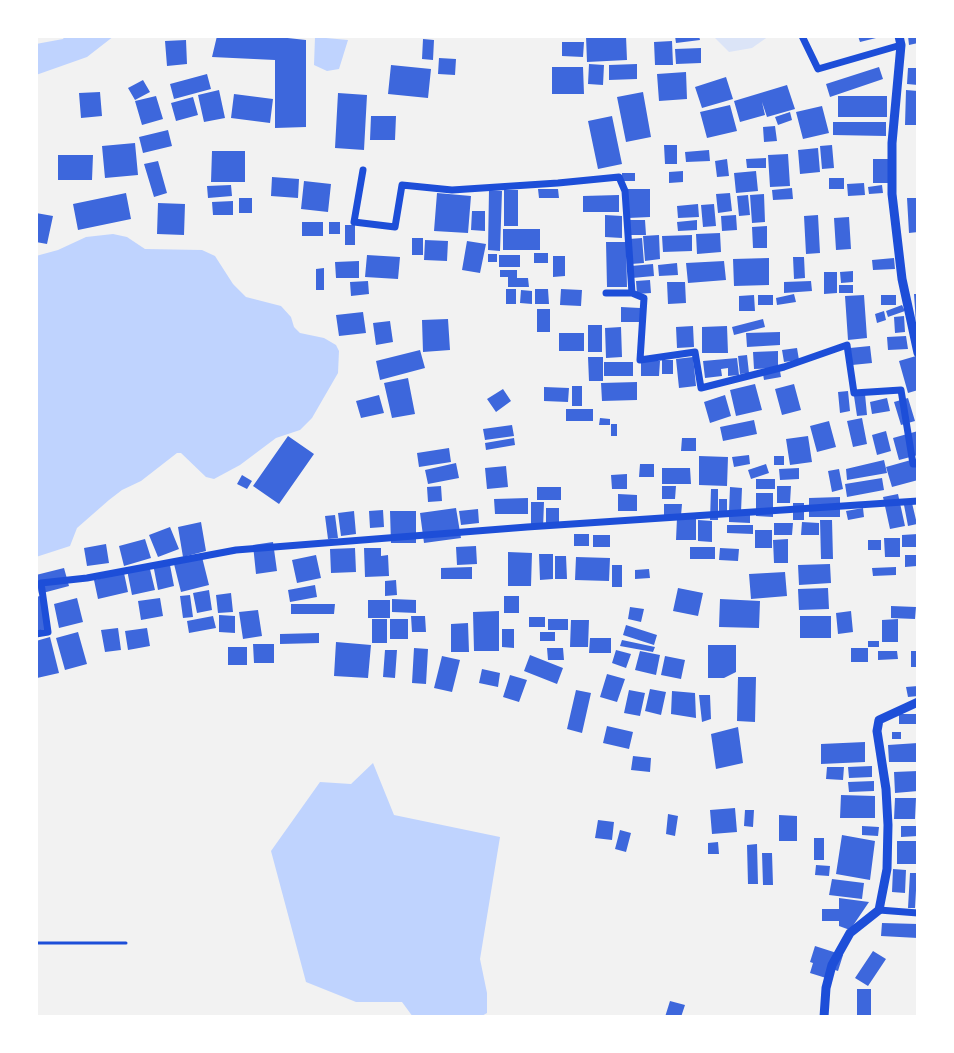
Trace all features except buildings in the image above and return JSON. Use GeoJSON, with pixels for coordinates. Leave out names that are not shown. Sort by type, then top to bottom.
{"type":"FeatureCollection","features":[{"type":"Feature","properties":{"kind":"street"},"geometry":{"type":"LineString","coordinates":[[802,36],[818,69],[900,40],[892,143],[892,194],[902,279],[918,353]]}},
{"type":"Feature","properties":{"kind":"street"},"geometry":{"type":"LineString","coordinates":[[363,170],[354,222],[395,227],[402,185],[452,190],[619,177],[625,191],[632,293]]}},
{"type":"Feature","properties":{"kind":"street"},"geometry":{"type":"LineString","coordinates":[[606,293],[632,293],[644,298],[640,360],[695,352],[701,388],[784,367],[847,345],[854,393],[901,390],[913,464],[918,464]]}},
{"type":"Feature","properties":{"kind":"street"},"geometry":{"type":"LineString","coordinates":[[36,634],[48,632],[41,583],[87,578],[236,550],[918,501]]}},
{"type":"Feature","properties":{"kind":"street"},"geometry":{"type":"LineString","coordinates":[[824,1017],[826,988],[832,965],[850,933],[879,910],[887,869],[888,825],[877,731],[879,720],[918,702]]}},
{"type":"Feature","properties":{"kind":"street"},"geometry":{"type":"LineString","coordinates":[[879,910],[918,913]]}},
{"type":"Feature","properties":{"kind":"path"},"geometry":{"type":"LineString","coordinates":[[36,943],[126,943]]}},
{"type":"Feature","properties":{"kind":"shaded area"},"geometry":{"type":"Polygon","coordinates":[[[713,36],[769,36],[752,48],[729,52],[713,36]]]}},
{"type":"Feature","properties":{"kind":"water"},"geometry":{"type":"Polygon","coordinates":[[[65,36],[114,36],[87,57],[36,75],[36,44],[65,36]]]}},
{"type":"Feature","properties":{"kind":"water"},"geometry":{"type":"Polygon","coordinates":[[[315,37],[348,40],[339,69],[327,71],[314,65],[315,37]]]}},
{"type":"Feature","properties":{"kind":"water"},"geometry":{"type":"Polygon","coordinates":[[[113,234],[127,237],[145,249],[202,250],[215,256],[233,284],[246,297],[281,306],[300,333],[324,338],[336,345],[339,351],[338,373],[312,418],[300,430],[276,438],[240,465],[214,479],[206,477],[181,453],[177,453],[141,481],[109,500],[77,528],[70,546],[36,557],[36,256],[86,237],[113,234]]]}},
{"type":"Feature","properties":{"kind":"water"},"geometry":{"type":"Polygon","coordinates":[[[373,763],[394,815],[500,837],[480,959],[487,993],[487,1013],[480,1017],[413,1017],[402,1002],[356,1002],[306,982],[271,851],[320,782],[351,784],[373,763]]]}}]}
